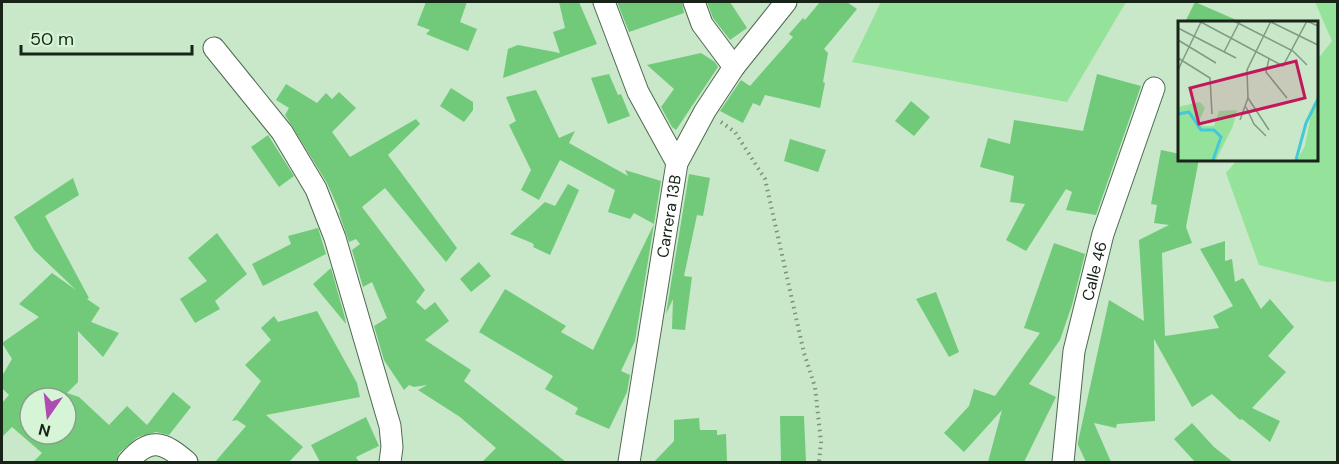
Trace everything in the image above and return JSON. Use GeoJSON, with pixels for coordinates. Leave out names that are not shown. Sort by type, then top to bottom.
{"type":"FeatureCollection","features":[{"type":"Feature","properties":{"kind":"street"},"geometry":{"type":"LineString","coordinates":[[604,2],[638,92],[677,164]]}},
{"type":"Feature","properties":{"kind":"street"},"geometry":{"type":"LineString","coordinates":[[694,2],[702,24],[734,67]]}},
{"type":"Feature","properties":{"kind":"street","name":"Carrera 13B"},"geometry":{"type":"LineString","coordinates":[[629,462],[677,164],[705,111],[734,67],[786,2]]}},
{"type":"Feature","properties":{"kind":"street"},"geometry":{"type":"LineString","coordinates":[[214,48],[282,132],[316,189],[335,238],[390,426],[392,447],[390,462]]}},
{"type":"Feature","properties":{"kind":"street","name":"Calle 46"},"geometry":{"type":"LineString","coordinates":[[1063,462],[1074,351],[1103,234],[1154,88]]}},
{"type":"Feature","properties":{"kind":"street"},"geometry":{"type":"LineString","coordinates":[[128,462],[138,451],[151,445],[163,446],[183,459]]}},
{"type":"Feature","properties":{"kind":"path"},"geometry":{"type":"LineString","coordinates":[[705,111],[735,132],[765,179],[804,353],[815,387],[821,442],[819,462]]}},
{"type":"Feature","properties":{"kind":"green space"},"geometry":{"type":"Polygon","coordinates":[[[881,2],[1126,2],[1067,102],[852,62],[881,2]]]}},
{"type":"Feature","properties":{"kind":"green space"},"geometry":{"type":"Polygon","coordinates":[[[1315,2],[1337,2],[1337,281],[1327,282],[1259,265],[1226,173],[1237,160],[1318,160],[1318,59],[1332,41],[1315,2]]]}},
{"type":"Feature","properties":{"kind":"building"},"geometry":{"type":"Polygon","coordinates":[[[426,2],[467,2],[460,22],[477,29],[468,51],[426,34],[430,30],[417,25],[426,2]]]}},
{"type":"Feature","properties":{"kind":"building"},"geometry":{"type":"Polygon","coordinates":[[[559,2],[579,2],[597,44],[503,78],[508,49],[518,45],[560,53],[553,32],[565,28],[559,2]]]}},
{"type":"Feature","properties":{"kind":"building"},"geometry":{"type":"Polygon","coordinates":[[[617,2],[682,2],[684,13],[629,32],[617,2]]]}},
{"type":"Feature","properties":{"kind":"building"},"geometry":{"type":"Polygon","coordinates":[[[707,2],[730,2],[747,28],[730,40],[713,18],[707,2]]]}},
{"type":"Feature","properties":{"kind":"building"},"geometry":{"type":"Polygon","coordinates":[[[820,2],[847,2],[857,9],[824,49],[828,53],[820,108],[765,95],[760,106],[753,103],[743,123],[720,111],[741,80],[750,86],[793,37],[789,34],[820,2]]]}},
{"type":"Feature","properties":{"kind":"building"},"geometry":{"type":"Polygon","coordinates":[[[1195,2],[1239,21],[1186,21],[1195,2]]]}},
{"type":"Feature","properties":{"kind":"building"},"geometry":{"type":"Polygon","coordinates":[[[701,53],[715,62],[718,67],[676,130],[661,107],[674,89],[647,65],[701,53]]]}},
{"type":"Feature","properties":{"kind":"building"},"geometry":{"type":"Polygon","coordinates":[[[609,74],[630,116],[608,124],[591,78],[609,74]]]}},
{"type":"Feature","properties":{"kind":"building"},"geometry":{"type":"Polygon","coordinates":[[[1097,74],[1141,86],[1096,215],[1066,210],[1072,192],[1066,189],[1026,251],[1006,240],[1025,204],[1010,202],[1014,176],[980,167],[988,138],[1010,144],[1014,120],[1083,131],[1097,74]]]}},
{"type":"Feature","properties":{"kind":"building"},"geometry":{"type":"Polygon","coordinates":[[[286,84],[317,103],[326,93],[332,99],[339,92],[356,108],[332,132],[350,157],[416,119],[420,124],[388,155],[457,248],[446,262],[385,188],[362,207],[425,290],[416,302],[425,310],[435,302],[449,321],[425,340],[471,370],[464,381],[566,462],[482,462],[496,448],[460,417],[418,390],[427,385],[414,387],[409,385],[404,390],[384,360],[374,326],[387,318],[372,282],[363,287],[352,250],[360,244],[356,239],[349,242],[340,212],[327,183],[285,115],[289,108],[276,100],[286,84]]]}},
{"type":"Feature","properties":{"kind":"building"},"geometry":{"type":"Polygon","coordinates":[[[451,88],[473,102],[473,110],[464,122],[440,106],[451,88]]]}},
{"type":"Feature","properties":{"kind":"building"},"geometry":{"type":"Polygon","coordinates":[[[536,90],[559,138],[575,131],[569,143],[628,176],[625,170],[661,181],[654,224],[634,213],[630,219],[608,212],[615,190],[560,160],[539,200],[521,190],[531,170],[509,125],[516,121],[506,97],[536,90]]]}},
{"type":"Feature","properties":{"kind":"building"},"geometry":{"type":"Polygon","coordinates":[[[911,101],[930,117],[914,136],[895,121],[911,101]]]}},
{"type":"Feature","properties":{"kind":"building"},"geometry":{"type":"Polygon","coordinates":[[[268,135],[294,176],[279,187],[251,147],[268,135]]]}},
{"type":"Feature","properties":{"kind":"building"},"geometry":{"type":"Polygon","coordinates":[[[790,139],[826,150],[818,172],[784,161],[790,139]]]}},
{"type":"Feature","properties":{"kind":"building"},"geometry":{"type":"Polygon","coordinates":[[[1161,150],[1178,154],[1178,160],[1199,160],[1186,227],[1192,243],[1162,253],[1165,336],[1219,328],[1213,316],[1233,306],[1200,249],[1225,241],[1225,261],[1232,259],[1235,282],[1243,278],[1261,309],[1270,299],[1294,327],[1268,356],[1286,372],[1252,408],[1280,421],[1270,442],[1242,419],[1240,420],[1212,394],[1192,407],[1154,339],[1155,421],[1117,424],[1116,428],[1094,423],[1111,462],[1086,462],[1078,442],[1109,300],[1144,321],[1139,240],[1169,225],[1154,223],[1157,205],[1151,204],[1161,150]]]}},
{"type":"Feature","properties":{"kind":"building"},"geometry":{"type":"Polygon","coordinates":[[[689,174],[710,178],[703,216],[697,215],[684,276],[692,277],[685,330],[672,329],[673,299],[666,314],[689,174]]]}},
{"type":"Feature","properties":{"kind":"building"},"geometry":{"type":"Polygon","coordinates":[[[73,178],[79,195],[45,216],[89,298],[87,299],[100,308],[91,322],[119,333],[103,357],[78,331],[78,382],[74,386],[18,386],[18,432],[12,427],[2,437],[2,403],[9,395],[2,388],[2,376],[12,359],[2,343],[39,317],[19,304],[52,273],[76,290],[34,250],[14,217],[73,178]]]}},
{"type":"Feature","properties":{"kind":"building"},"geometry":{"type":"Polygon","coordinates":[[[568,184],[579,190],[550,255],[533,247],[532,243],[510,234],[545,202],[555,206],[568,184]]]}},
{"type":"Feature","properties":{"kind":"building"},"geometry":{"type":"Polygon","coordinates":[[[654,224],[635,341],[621,371],[630,375],[627,392],[609,429],[575,414],[578,408],[545,389],[553,376],[479,332],[505,289],[566,326],[561,332],[593,350],[654,224]]]}},
{"type":"Feature","properties":{"kind":"building"},"geometry":{"type":"Polygon","coordinates":[[[318,228],[326,254],[263,286],[252,264],[291,244],[288,236],[318,228]]]}},
{"type":"Feature","properties":{"kind":"building"},"geometry":{"type":"Polygon","coordinates":[[[217,233],[247,274],[215,301],[220,309],[195,323],[180,299],[207,281],[188,258],[217,233]]]}},
{"type":"Feature","properties":{"kind":"building"},"geometry":{"type":"Polygon","coordinates":[[[1054,243],[1085,254],[1060,340],[1029,384],[1056,397],[1024,462],[988,462],[1002,410],[964,452],[944,433],[969,406],[974,389],[995,396],[1040,333],[1024,328],[1054,243]]]}},
{"type":"Feature","properties":{"kind":"building"},"geometry":{"type":"Polygon","coordinates":[[[479,262],[491,276],[471,292],[460,279],[479,262]]]}},
{"type":"Feature","properties":{"kind":"building"},"geometry":{"type":"Polygon","coordinates":[[[331,268],[345,318],[346,324],[313,284],[331,268]]]}},
{"type":"Feature","properties":{"kind":"building"},"geometry":{"type":"Polygon","coordinates":[[[936,292],[959,352],[949,357],[916,299],[936,292]]]}},
{"type":"Feature","properties":{"kind":"building"},"geometry":{"type":"Polygon","coordinates":[[[317,311],[357,383],[360,397],[266,415],[303,447],[289,462],[215,462],[246,426],[237,420],[232,421],[261,381],[245,365],[271,340],[261,328],[274,316],[278,322],[317,311]]]}},
{"type":"Feature","properties":{"kind":"building"},"geometry":{"type":"Polygon","coordinates":[[[173,392],[191,407],[169,435],[156,432],[138,437],[119,453],[116,462],[33,462],[42,453],[34,446],[78,446],[78,397],[109,425],[127,406],[147,425],[173,392]]]}},
{"type":"Feature","properties":{"kind":"building"},"geometry":{"type":"Polygon","coordinates":[[[780,416],[804,416],[806,462],[781,462],[780,416]]]}},
{"type":"Feature","properties":{"kind":"building"},"geometry":{"type":"Polygon","coordinates":[[[366,417],[379,446],[356,457],[359,462],[320,462],[311,445],[366,417]]]}},
{"type":"Feature","properties":{"kind":"building"},"geometry":{"type":"Polygon","coordinates":[[[699,418],[700,430],[717,430],[717,435],[726,434],[727,462],[654,462],[674,441],[674,420],[699,418]]]}},
{"type":"Feature","properties":{"kind":"building"},"geometry":{"type":"Polygon","coordinates":[[[1192,423],[1214,447],[1233,462],[1195,462],[1174,439],[1192,423]]]}}]}
